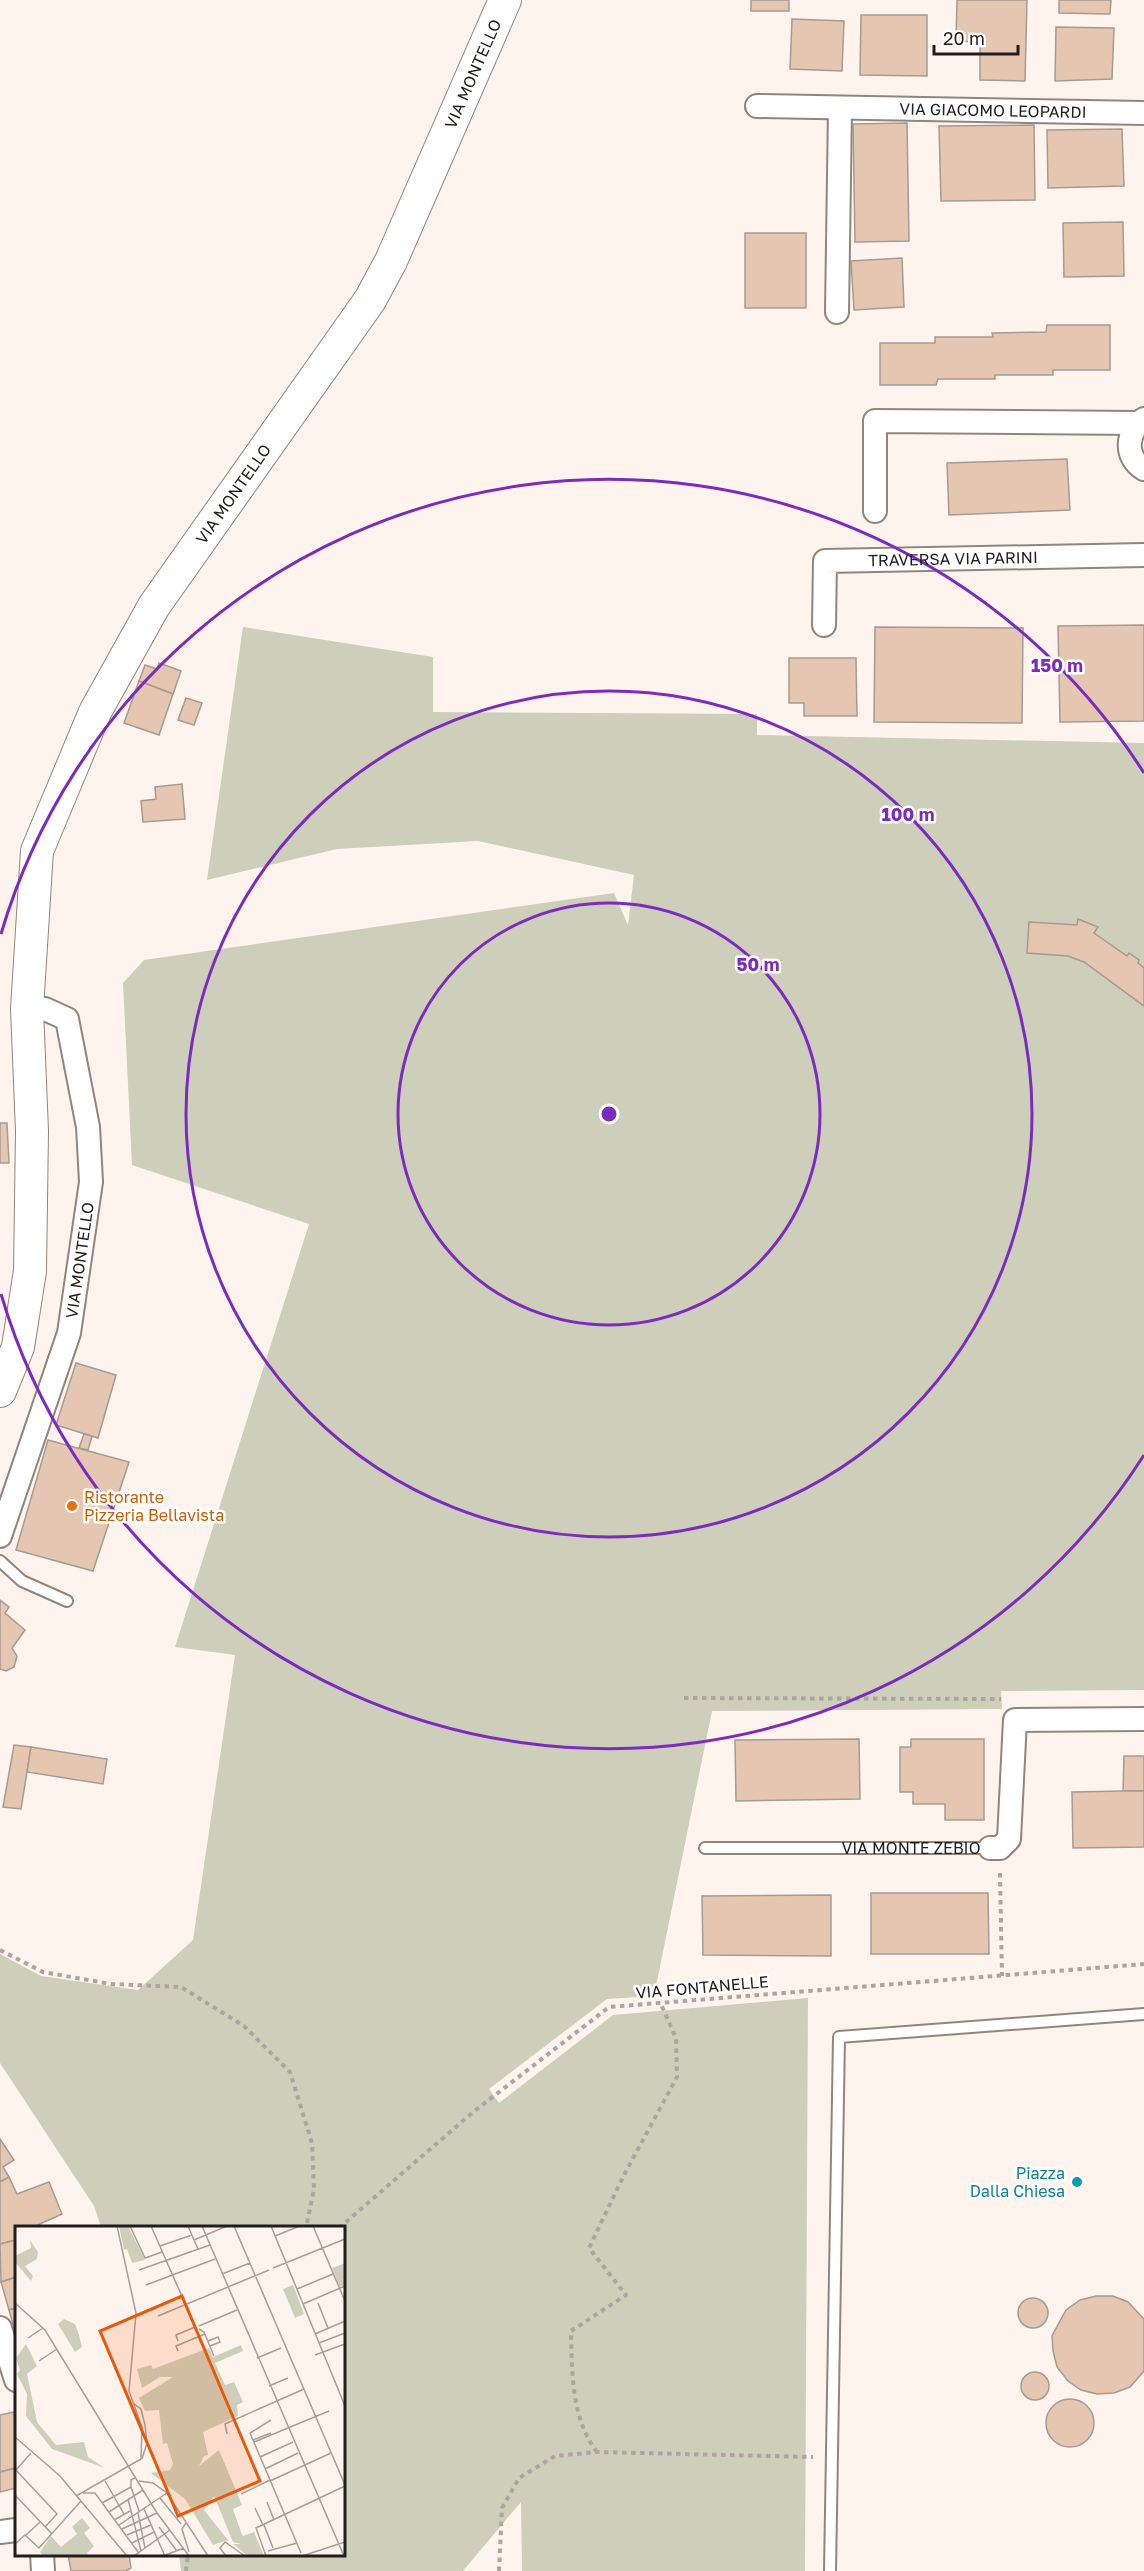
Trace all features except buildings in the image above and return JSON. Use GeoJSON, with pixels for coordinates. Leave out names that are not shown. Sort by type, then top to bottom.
{"type":"FeatureCollection","features":[{"type":"Feature","properties":{"kind":"main road","name":"VIA MONTELLO"},"geometry":{"type":"LineString","coordinates":[[0,1391],[18,1347],[30,1272],[32,1131],[27,1009],[37,851],[95,712],[154,606],[370,300],[391,261],[505,0]]}},
{"type":"Feature","properties":{"kind":"street","name":"VIA GIACOMO LEOPARDI"},"geometry":{"type":"LineString","coordinates":[[758,106],[1144,114]]}},
{"type":"Feature","properties":{"kind":"street"},"geometry":{"type":"LineString","coordinates":[[837,312],[840,108]]}},
{"type":"Feature","properties":{"kind":"street"},"geometry":{"type":"LineString","coordinates":[[875,511],[874,421],[1141,421]]}},
{"type":"Feature","properties":{"kind":"street"},"geometry":{"type":"LineString","coordinates":[[1141,421],[1130,440],[1130,450],[1133,459],[1144,469]]}},
{"type":"Feature","properties":{"kind":"street","name":"TRAVERSA VIA PARINI"},"geometry":{"type":"LineString","coordinates":[[824,625],[825,561],[1144,555]]}},
{"type":"Feature","properties":{"kind":"street","name":"VIA MONTELLO"},"geometry":{"type":"LineString","coordinates":[[0,1536],[69,1333],[92,1182],[88,1127],[67,1019],[45,1009],[27,1009]]}},
{"type":"Feature","properties":{"kind":"street","name":"VIA MONTE ZEBIO"},"geometry":{"type":"LineString","coordinates":[[995,1848],[1009,1839],[1015,1720],[1144,1719]]}},
{"type":"Feature","properties":{"kind":"street"},"geometry":{"type":"LineString","coordinates":[[0,2328],[15,2377]]}},
{"type":"Feature","properties":{"kind":"street"},"geometry":{"type":"LineString","coordinates":[[0,2532],[15,2530]]}},
{"type":"Feature","properties":{"kind":"street"},"geometry":{"type":"LineString","coordinates":[[42,2556],[43,2571]]}},
{"type":"Feature","properties":{"kind":"lane"},"geometry":{"type":"LineString","coordinates":[[0,1561],[22,1581],[67,1601]]}},
{"type":"Feature","properties":{"kind":"lane","name":"VIA MONTE ZEBIO"},"geometry":{"type":"LineString","coordinates":[[705,1848],[995,1848]]}},
{"type":"Feature","properties":{"kind":"lane"},"geometry":{"type":"LineString","coordinates":[[830,2571],[831,2458],[841,2171],[839,2037],[1144,2014]]}},
{"type":"Feature","properties":{"kind":"path"},"geometry":{"type":"LineString","coordinates":[[684,1698],[1001,1699]]}},
{"type":"Feature","properties":{"kind":"path"},"geometry":{"type":"LineString","coordinates":[[995,1848],[1002,1976]]}},
{"type":"Feature","properties":{"kind":"path"},"geometry":{"type":"LineString","coordinates":[[0,1950],[43,1972],[111,1984],[180,1987],[244,2026],[290,2072],[312,2143],[314,2189],[306,2226]]}},
{"type":"Feature","properties":{"kind":"path","name":"VIA FONTANELLE"},"geometry":{"type":"LineString","coordinates":[[341,2226],[472,2113],[609,2007],[1144,1964]]}},
{"type":"Feature","properties":{"kind":"path"},"geometry":{"type":"LineString","coordinates":[[597,2452],[587,2439],[573,2389],[572,2331],[626,2295],[589,2248],[624,2175],[677,2077],[676,2038],[660,2002]]}},
{"type":"Feature","properties":{"kind":"path"},"geometry":{"type":"LineString","coordinates":[[499,2571],[502,2508],[519,2478],[555,2456],[597,2452],[831,2458]]}},
{"type":"Feature","properties":{"kind":"path"},"geometry":{"type":"LineString","coordinates":[[186,2571],[188,2556]]}},
{"type":"Feature","properties":{"kind":"green space"},"geometry":{"type":"Polygon","coordinates":[[[243,627],[433,657],[433,712],[757,714],[757,735],[1144,743],[1144,1690],[1001,1691],[1002,1709],[712,1711],[654,1996],[607,1999],[489,2089],[499,2103],[613,2015],[808,1998],[805,2571],[522,2571],[521,2502],[463,2571],[181,2571],[179,2556],[345,2556],[345,2226],[101,2226],[94,2206],[0,2063],[0,1954],[41,1976],[138,1990],[193,1940],[235,1655],[175,1647],[309,1224],[132,1165],[123,983],[144,960],[614,893],[628,925],[634,875],[478,841],[337,849],[207,880],[243,627]]]}},
{"type":"Feature","properties":{"kind":"place","name":"Ristorante Pizzeria Bellavista"},"geometry":{"type":"Point","coordinates":[72,1506]}},
{"type":"Feature","properties":{"kind":"place","name":"Piazza Dalla Chiesa"},"geometry":{"type":"Point","coordinates":[1077,2182]}}]}
